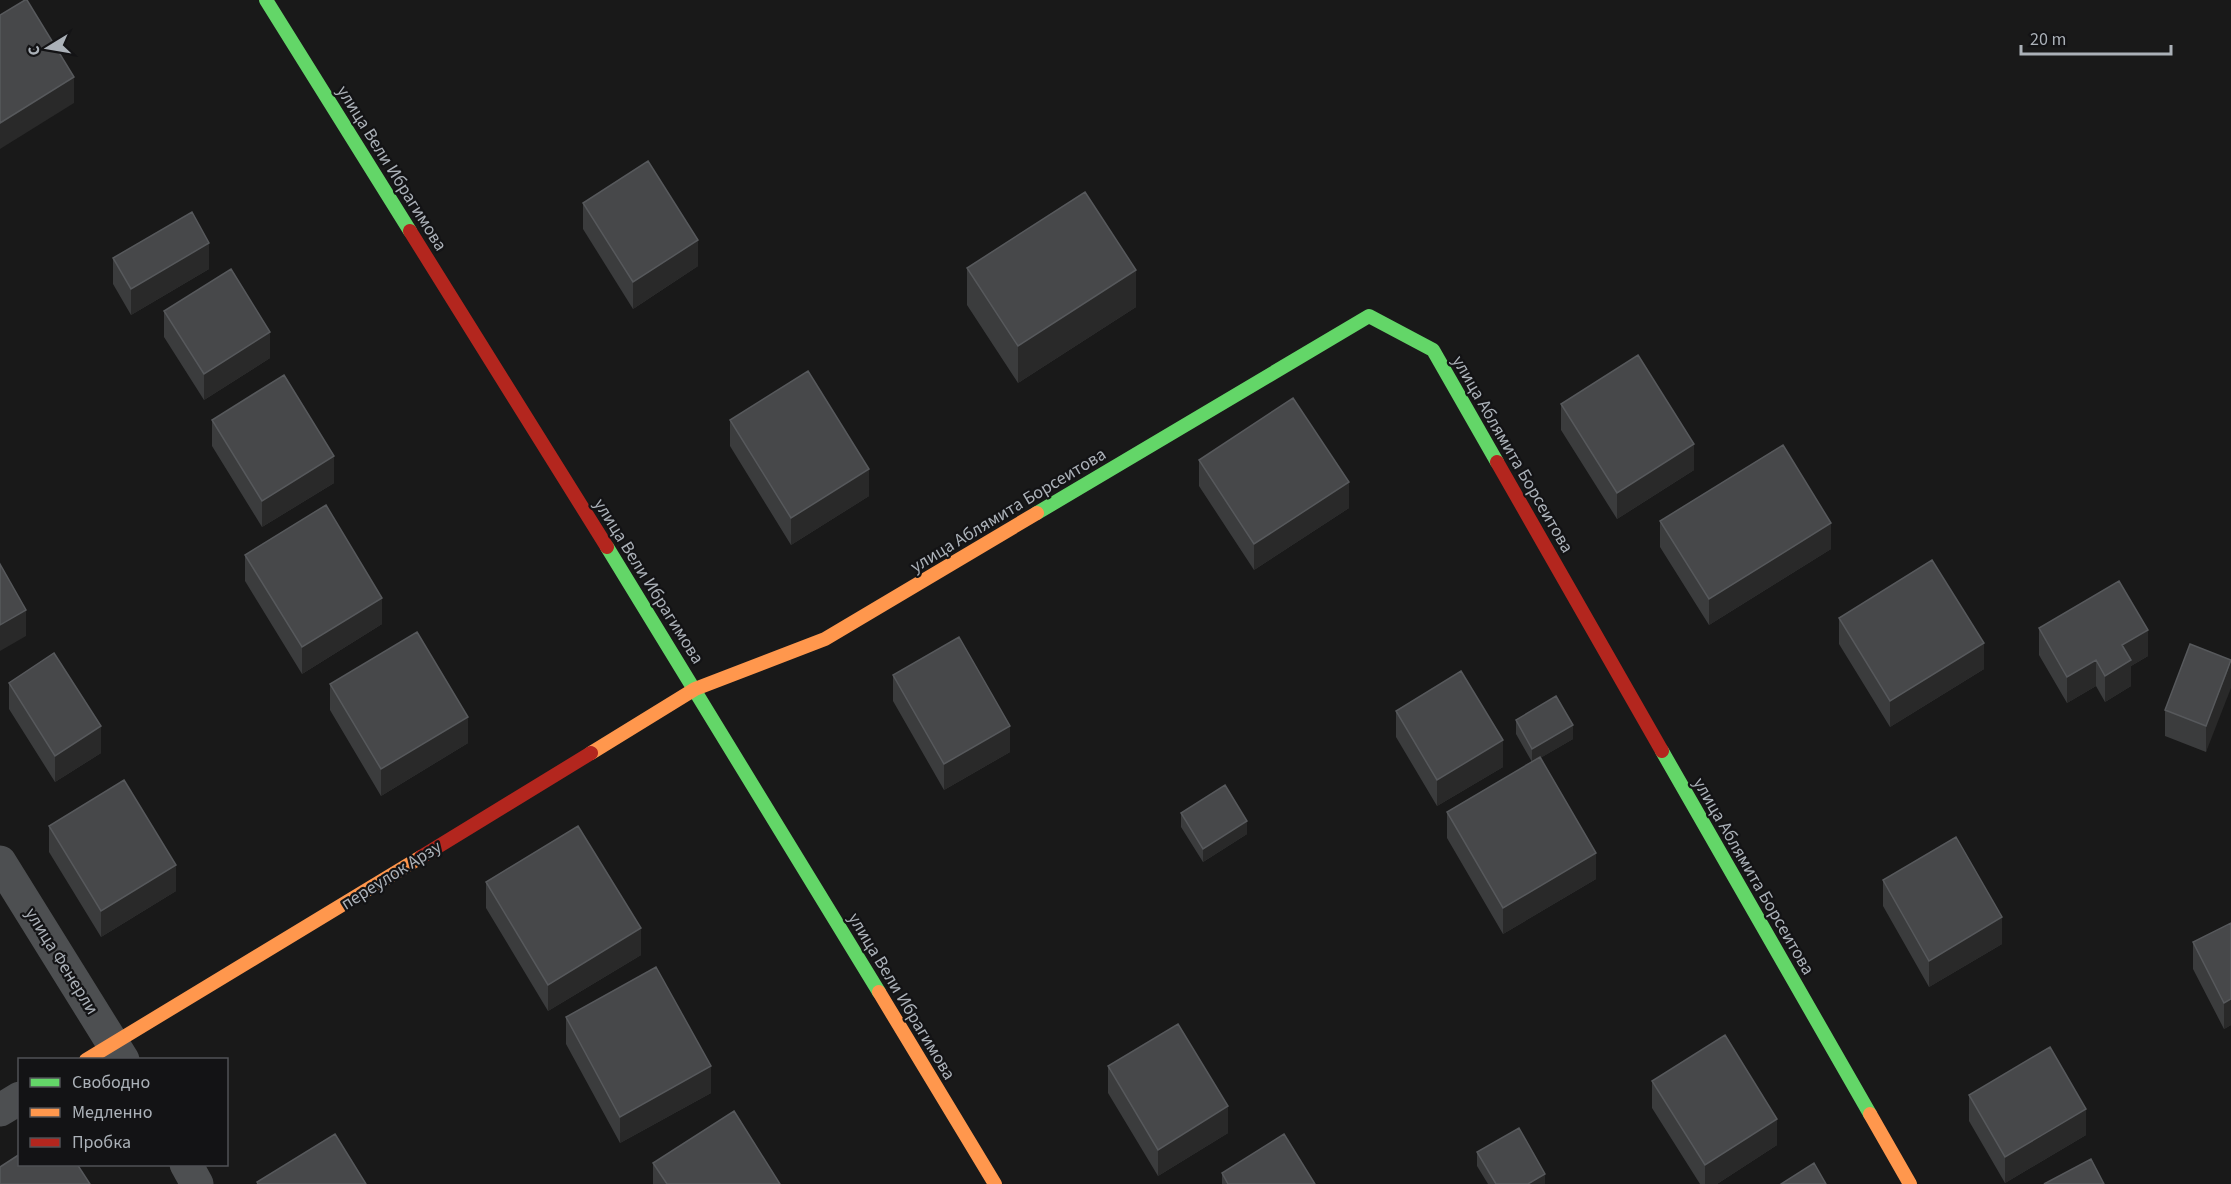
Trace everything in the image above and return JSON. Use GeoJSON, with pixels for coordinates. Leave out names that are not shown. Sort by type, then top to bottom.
{"type":"FeatureCollection","features":[{"type":"Feature","properties":{"kind":"street","name":"улица Вели Ибрагимова"},"geometry":{"type":"LineString","coordinates":[[266,0],[695,689],[995,1184]]}},
{"type":"Feature","properties":{"kind":"street","name":"улица Аблямита Борсеитова"},"geometry":{"type":"LineString","coordinates":[[695,689],[825,639],[1369,316],[1433,350],[1910,1184]]}},
{"type":"Feature","properties":{"kind":"street","name":"переулок Арзу"},"geometry":{"type":"LineString","coordinates":[[90,1058],[119,1051],[286,940],[695,689]]}},
{"type":"Feature","properties":{"kind":"street","name":"улица Фенерли"},"geometry":{"type":"LineString","coordinates":[[0,862],[119,1051]]}},
{"type":"Feature","properties":{"kind":"street"},"geometry":{"type":"LineString","coordinates":[[0,1110],[18,1099]]}},
{"type":"Feature","properties":{"kind":"street"},"geometry":{"type":"LineString","coordinates":[[187,1166],[198,1184]]}},
{"type":"Feature","properties":{"kind":"building"},"geometry":{"type":"Polygon","coordinates":[[[25,0],[74,77],[0,123],[0,15],[25,0]]]}},
{"type":"Feature","properties":{"kind":"building"},"geometry":{"type":"Polygon","coordinates":[[[648,161],[698,240],[633,282],[583,203],[648,161]]]}},
{"type":"Feature","properties":{"kind":"building"},"geometry":{"type":"Polygon","coordinates":[[[1085,192],[1136,270],[1018,346],[967,268],[1085,192]]]}},
{"type":"Feature","properties":{"kind":"building"},"geometry":{"type":"Polygon","coordinates":[[[192,212],[209,243],[131,289],[113,258],[192,212]]]}},
{"type":"Feature","properties":{"kind":"building"},"geometry":{"type":"Polygon","coordinates":[[[231,269],[270,332],[204,374],[164,311],[231,269]]]}},
{"type":"Feature","properties":{"kind":"building"},"geometry":{"type":"Polygon","coordinates":[[[1638,355],[1694,444],[1617,493],[1561,404],[1638,355]]]}},
{"type":"Feature","properties":{"kind":"building"},"geometry":{"type":"Polygon","coordinates":[[[808,371],[869,469],[791,518],[730,420],[808,371]]]}},
{"type":"Feature","properties":{"kind":"building"},"geometry":{"type":"Polygon","coordinates":[[[284,375],[334,456],[262,501],[212,420],[284,375]]]}},
{"type":"Feature","properties":{"kind":"building"},"geometry":{"type":"Polygon","coordinates":[[[1293,398],[1349,482],[1254,544],[1199,460],[1293,398]]]}},
{"type":"Feature","properties":{"kind":"building"},"geometry":{"type":"Polygon","coordinates":[[[1783,445],[1831,523],[1709,599],[1660,521],[1783,445]]]}},
{"type":"Feature","properties":{"kind":"building"},"geometry":{"type":"Polygon","coordinates":[[[326,505],[382,598],[302,647],[245,555],[326,505]]]}},
{"type":"Feature","properties":{"kind":"building"},"geometry":{"type":"Polygon","coordinates":[[[1932,560],[1984,643],[1890,701],[1839,618],[1932,560]]]}},
{"type":"Feature","properties":{"kind":"building"},"geometry":{"type":"Polygon","coordinates":[[[0,564],[26,610],[0,625],[0,564]]]}},
{"type":"Feature","properties":{"kind":"building"},"geometry":{"type":"Polygon","coordinates":[[[2119,581],[2148,630],[2122,645],[2131,660],[2105,676],[2096,660],[2067,677],[2039,628],[2119,581]]]}},
{"type":"Feature","properties":{"kind":"building"},"geometry":{"type":"Polygon","coordinates":[[[417,632],[468,717],[381,769],[330,684],[417,632]]]}},
{"type":"Feature","properties":{"kind":"building"},"geometry":{"type":"Polygon","coordinates":[[[959,637],[1010,726],[944,764],[893,675],[959,637]]]}},
{"type":"Feature","properties":{"kind":"building"},"geometry":{"type":"Polygon","coordinates":[[[2190,644],[2231,660],[2206,726],[2165,710],[2190,644]]]}},
{"type":"Feature","properties":{"kind":"building"},"geometry":{"type":"Polygon","coordinates":[[[54,653],[101,726],[55,756],[9,683],[54,653]]]}},
{"type":"Feature","properties":{"kind":"building"},"geometry":{"type":"Polygon","coordinates":[[[1461,671],[1503,740],[1437,780],[1396,711],[1461,671]]]}},
{"type":"Feature","properties":{"kind":"building"},"geometry":{"type":"Polygon","coordinates":[[[1556,696],[1573,725],[1532,749],[1516,720],[1556,696]]]}},
{"type":"Feature","properties":{"kind":"building"},"geometry":{"type":"Polygon","coordinates":[[[1540,757],[1596,853],[1503,908],[1447,812],[1540,757]]]}},
{"type":"Feature","properties":{"kind":"building"},"geometry":{"type":"Polygon","coordinates":[[[124,780],[176,865],[101,911],[49,826],[124,780]]]}},
{"type":"Feature","properties":{"kind":"building"},"geometry":{"type":"Polygon","coordinates":[[[1225,785],[1247,821],[1203,849],[1181,813],[1225,785]]]}},
{"type":"Feature","properties":{"kind":"building"},"geometry":{"type":"Polygon","coordinates":[[[578,826],[641,928],[548,985],[486,882],[578,826]]]}},
{"type":"Feature","properties":{"kind":"building"},"geometry":{"type":"Polygon","coordinates":[[[1956,837],[2002,917],[1929,961],[1883,880],[1956,837]]]}},
{"type":"Feature","properties":{"kind":"building"},"geometry":{"type":"Polygon","coordinates":[[[2231,923],[2231,999],[2224,1003],[2193,942],[2231,923]]]}},
{"type":"Feature","properties":{"kind":"building"},"geometry":{"type":"Polygon","coordinates":[[[656,967],[711,1066],[620,1117],[566,1017],[656,967]]]}},
{"type":"Feature","properties":{"kind":"building"},"geometry":{"type":"Polygon","coordinates":[[[1178,1024],[1228,1106],[1158,1150],[1108,1066],[1178,1024]]]}},
{"type":"Feature","properties":{"kind":"building"},"geometry":{"type":"Polygon","coordinates":[[[1725,1035],[1777,1119],[1705,1165],[1652,1081],[1725,1035]]]}},
{"type":"Feature","properties":{"kind":"building"},"geometry":{"type":"Polygon","coordinates":[[[2050,1047],[2086,1109],[2005,1157],[1969,1095],[2050,1047]]]}},
{"type":"Feature","properties":{"kind":"building"},"geometry":{"type":"Polygon","coordinates":[[[734,1111],[780,1184],[667,1184],[653,1163],[734,1111]]]}},
{"type":"Feature","properties":{"kind":"building"},"geometry":{"type":"Polygon","coordinates":[[[1519,1128],[1545,1174],[1528,1184],[1496,1184],[1477,1152],[1519,1128]]]}},
{"type":"Feature","properties":{"kind":"building"},"geometry":{"type":"Polygon","coordinates":[[[335,1134],[366,1184],[258,1184],[257,1182],[335,1134]]]}},
{"type":"Feature","properties":{"kind":"building"},"geometry":{"type":"Polygon","coordinates":[[[1284,1134],[1315,1184],[1228,1184],[1222,1173],[1284,1134]]]}},
{"type":"Feature","properties":{"kind":"building"},"geometry":{"type":"Polygon","coordinates":[[[18,1155],[18,1166],[78,1166],[90,1184],[0,1184],[0,1167],[18,1155]]]}},
{"type":"Feature","properties":{"kind":"building"},"geometry":{"type":"Polygon","coordinates":[[[2091,1159],[2104,1184],[2044,1184],[2091,1159]]]}},
{"type":"Feature","properties":{"kind":"building"},"geometry":{"type":"Polygon","coordinates":[[[1814,1163],[1826,1184],[1781,1184],[1814,1163]]]}},
{"type":"Feature","properties":{"kind":"traffic: fast"},"geometry":{"type":"LineString","coordinates":[[266,0],[410,231]]}},
{"type":"Feature","properties":{"kind":"traffic: fast"},"geometry":{"type":"LineString","coordinates":[[1037,513],[1369,316],[1433,350],[1497,462]]}},
{"type":"Feature","properties":{"kind":"traffic: fast"},"geometry":{"type":"LineString","coordinates":[[607,547],[879,992]]}},
{"type":"Feature","properties":{"kind":"traffic: fast"},"geometry":{"type":"LineString","coordinates":[[1662,751],[1870,1114]]}},
{"type":"Feature","properties":{"kind":"traffic: slow"},"geometry":{"type":"LineString","coordinates":[[591,753],[695,689],[825,639],[1037,513]]}},
{"type":"Feature","properties":{"kind":"traffic: slow"},"geometry":{"type":"LineString","coordinates":[[89,1058],[421,857]]}},
{"type":"Feature","properties":{"kind":"traffic: slow"},"geometry":{"type":"LineString","coordinates":[[879,992],[995,1184]]}},
{"type":"Feature","properties":{"kind":"traffic: slow"},"geometry":{"type":"LineString","coordinates":[[1870,1114],[1910,1184]]}},
{"type":"Feature","properties":{"kind":"traffic: jam"},"geometry":{"type":"LineString","coordinates":[[410,231],[607,547]]}},
{"type":"Feature","properties":{"kind":"traffic: jam"},"geometry":{"type":"LineString","coordinates":[[1497,462],[1662,751]]}},
{"type":"Feature","properties":{"kind":"traffic: jam"},"geometry":{"type":"LineString","coordinates":[[421,857],[591,753]]}}]}
